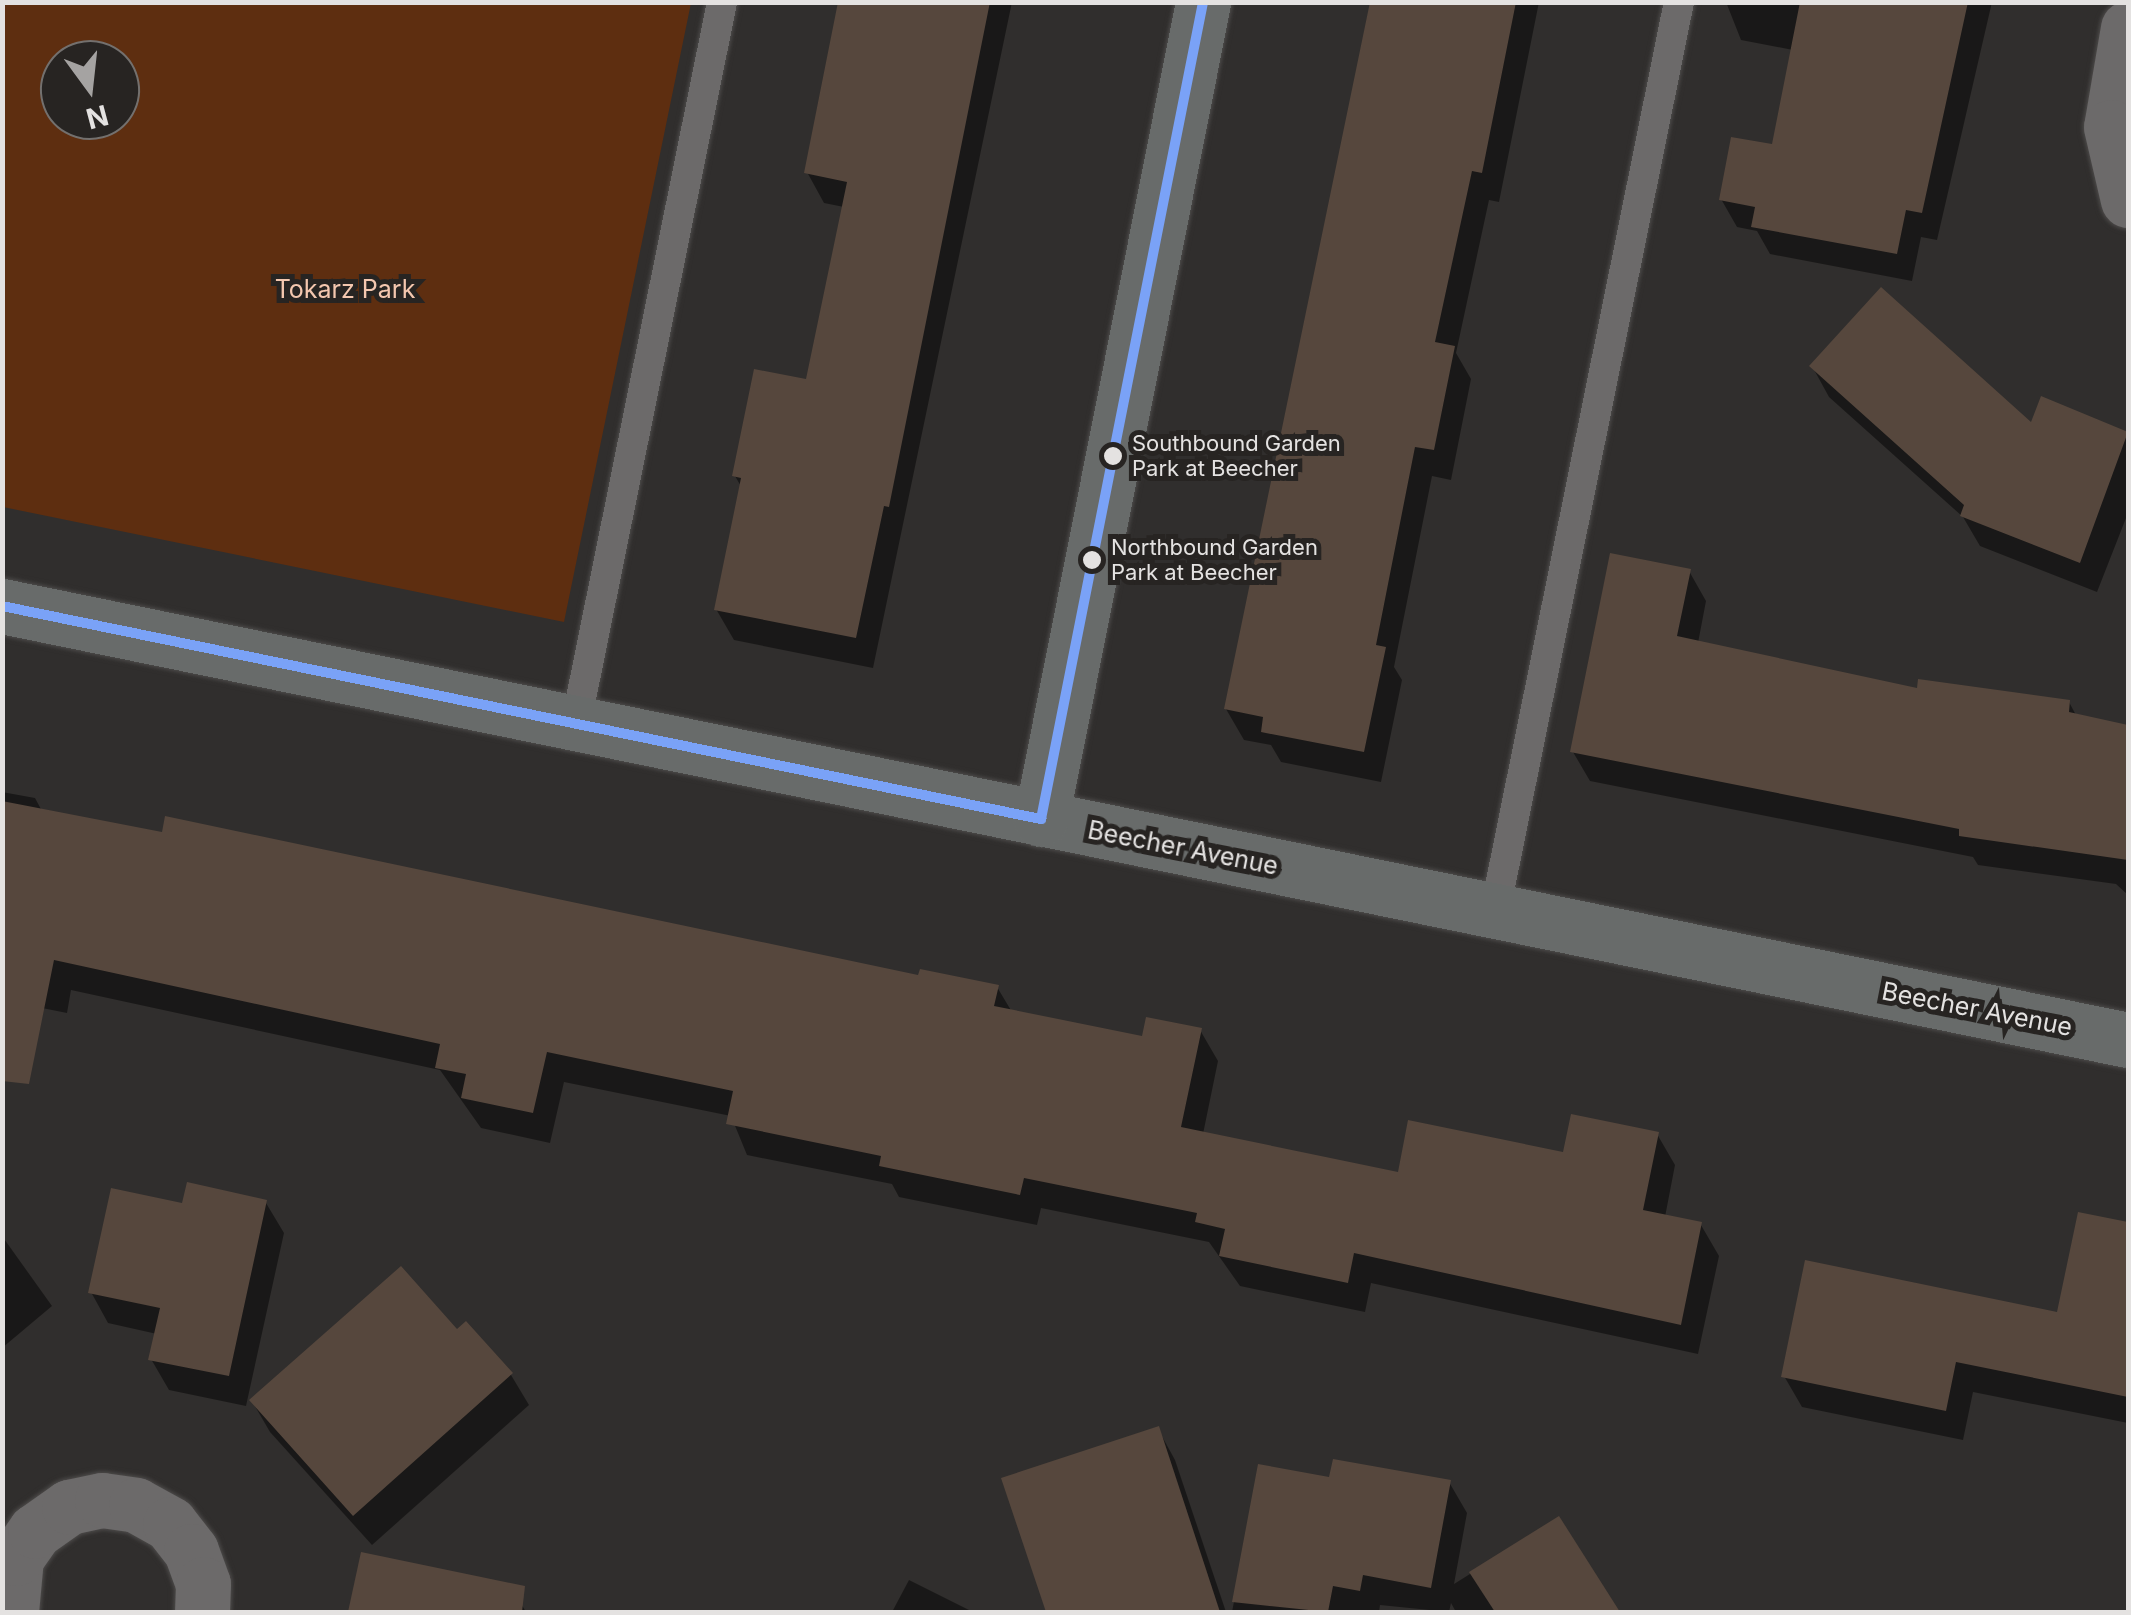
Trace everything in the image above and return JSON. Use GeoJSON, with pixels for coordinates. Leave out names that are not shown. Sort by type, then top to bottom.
{"type":"FeatureCollection","features":[{"type":"Feature","properties":{"kind":"street"},"geometry":{"type":"LineString","coordinates":[[1041,819],[1203,2]]}},
{"type":"Feature","properties":{"kind":"street"},"geometry":{"type":"LineString","coordinates":[[2128,28],[2111,126],[2128,200]]}},
{"type":"Feature","properties":{"kind":"street","name":"Beecher Avenue"},"geometry":{"type":"LineString","coordinates":[[2,606],[2128,1040]]}},
{"type":"Feature","properties":{"kind":"street"},"geometry":{"type":"LineString","coordinates":[[11,1612],[16,1558],[35,1531],[69,1507],[102,1500],[136,1505],[170,1524],[192,1551],[202,1584],[202,1612]]}},
{"type":"Feature","properties":{"kind":"lane"},"geometry":{"type":"LineString","coordinates":[[576,724],[722,2]]}},
{"type":"Feature","properties":{"kind":"lane"},"geometry":{"type":"LineString","coordinates":[[1494,911],[1680,2]]}},
{"type":"Feature","properties":{"kind":"green space","name":"Tokarz Park"},"geometry":{"type":"Polygon","coordinates":[[[2,3],[691,3],[564,622],[3,507],[2,3]]]}},
{"type":"Feature","properties":{"kind":"building"},"geometry":{"type":"Polygon","coordinates":[[[838,2],[990,2],[889,507],[884,506],[856,638],[714,610],[741,478],[732,476],[754,369],[806,379],[847,182],[804,173],[838,2]]]}},
{"type":"Feature","properties":{"kind":"building"},"geometry":{"type":"Polygon","coordinates":[[[1370,2],[1516,2],[1482,173],[1472,171],[1435,342],[1455,346],[1434,450],[1415,447],[1376,645],[1386,647],[1364,752],[1261,732],[1263,717],[1224,709],[1370,2]]]}},
{"type":"Feature","properties":{"kind":"building"},"geometry":{"type":"Polygon","coordinates":[[[1800,2],[1968,2],[1922,213],[1906,210],[1897,254],[1751,227],[1755,207],[1719,200],[1731,137],[1772,144],[1800,2]]]}},
{"type":"Feature","properties":{"kind":"building"},"geometry":{"type":"Polygon","coordinates":[[[1881,287],[2031,422],[2041,396],[2128,432],[2080,563],[1960,516],[1964,505],[1809,366],[1881,287]]]}},
{"type":"Feature","properties":{"kind":"building"},"geometry":{"type":"Polygon","coordinates":[[[1610,553],[1691,569],[1677,636],[1917,688],[1918,679],[2070,700],[2069,712],[2128,725],[2128,860],[1959,836],[1959,829],[1570,752],[1610,553]]]}},
{"type":"Feature","properties":{"kind":"building"},"geometry":{"type":"Polygon","coordinates":[[[2,801],[162,832],[165,816],[918,975],[920,969],[999,985],[994,1006],[1142,1036],[1146,1017],[1202,1028],[1181,1127],[1398,1172],[1408,1120],[1563,1152],[1571,1114],[1659,1132],[1643,1210],[1702,1222],[1681,1325],[1354,1253],[1348,1283],[1219,1256],[1225,1229],[1195,1222],[1197,1213],[1024,1178],[1020,1195],[879,1166],[881,1156],[726,1124],[733,1091],[547,1052],[533,1113],[461,1098],[466,1074],[435,1068],[440,1044],[54,960],[29,1084],[2,1081],[2,801]]]}},
{"type":"Feature","properties":{"kind":"building"},"geometry":{"type":"Polygon","coordinates":[[[187,1182],[267,1200],[229,1376],[148,1360],[160,1308],[88,1293],[111,1188],[182,1203],[187,1182]]]}},
{"type":"Feature","properties":{"kind":"building"},"geometry":{"type":"Polygon","coordinates":[[[2078,1212],[2128,1222],[2128,1397],[1956,1362],[1946,1411],[1781,1377],[1805,1260],[2057,1312],[2078,1212]]]}},
{"type":"Feature","properties":{"kind":"building"},"geometry":{"type":"Polygon","coordinates":[[[401,1266],[457,1329],[466,1321],[513,1373],[353,1516],[249,1400],[401,1266]]]}},
{"type":"Feature","properties":{"kind":"building"},"geometry":{"type":"Polygon","coordinates":[[[1159,1426],[1220,1612],[1046,1612],[1001,1478],[1159,1426]]]}},
{"type":"Feature","properties":{"kind":"building"},"geometry":{"type":"Polygon","coordinates":[[[1333,1459],[1451,1480],[1431,1588],[1363,1575],[1360,1591],[1333,1586],[1328,1612],[1232,1602],[1258,1464],[1329,1477],[1333,1459]]]}},
{"type":"Feature","properties":{"kind":"building"},"geometry":{"type":"Polygon","coordinates":[[[1559,1516],[1620,1612],[1495,1612],[1469,1572],[1559,1516]]]}},
{"type":"Feature","properties":{"kind":"building"},"geometry":{"type":"Polygon","coordinates":[[[361,1552],[525,1586],[522,1612],[348,1612],[361,1552]]]}},
{"type":"Feature","properties":{"kind":"transit line"},"geometry":{"type":"LineString","coordinates":[[1041,819],[1203,2]]}},
{"type":"Feature","properties":{"kind":"transit line"},"geometry":{"type":"LineString","coordinates":[[2,606],[1041,819]]}},
{"type":"Feature","properties":{"kind":"place","name":"Southbound Garden Park at Beecher"},"geometry":{"type":"Point","coordinates":[1113,456]}},
{"type":"Feature","properties":{"kind":"place","name":"Northbound Garden Park at Beecher"},"geometry":{"type":"Point","coordinates":[1092,560]}}]}
